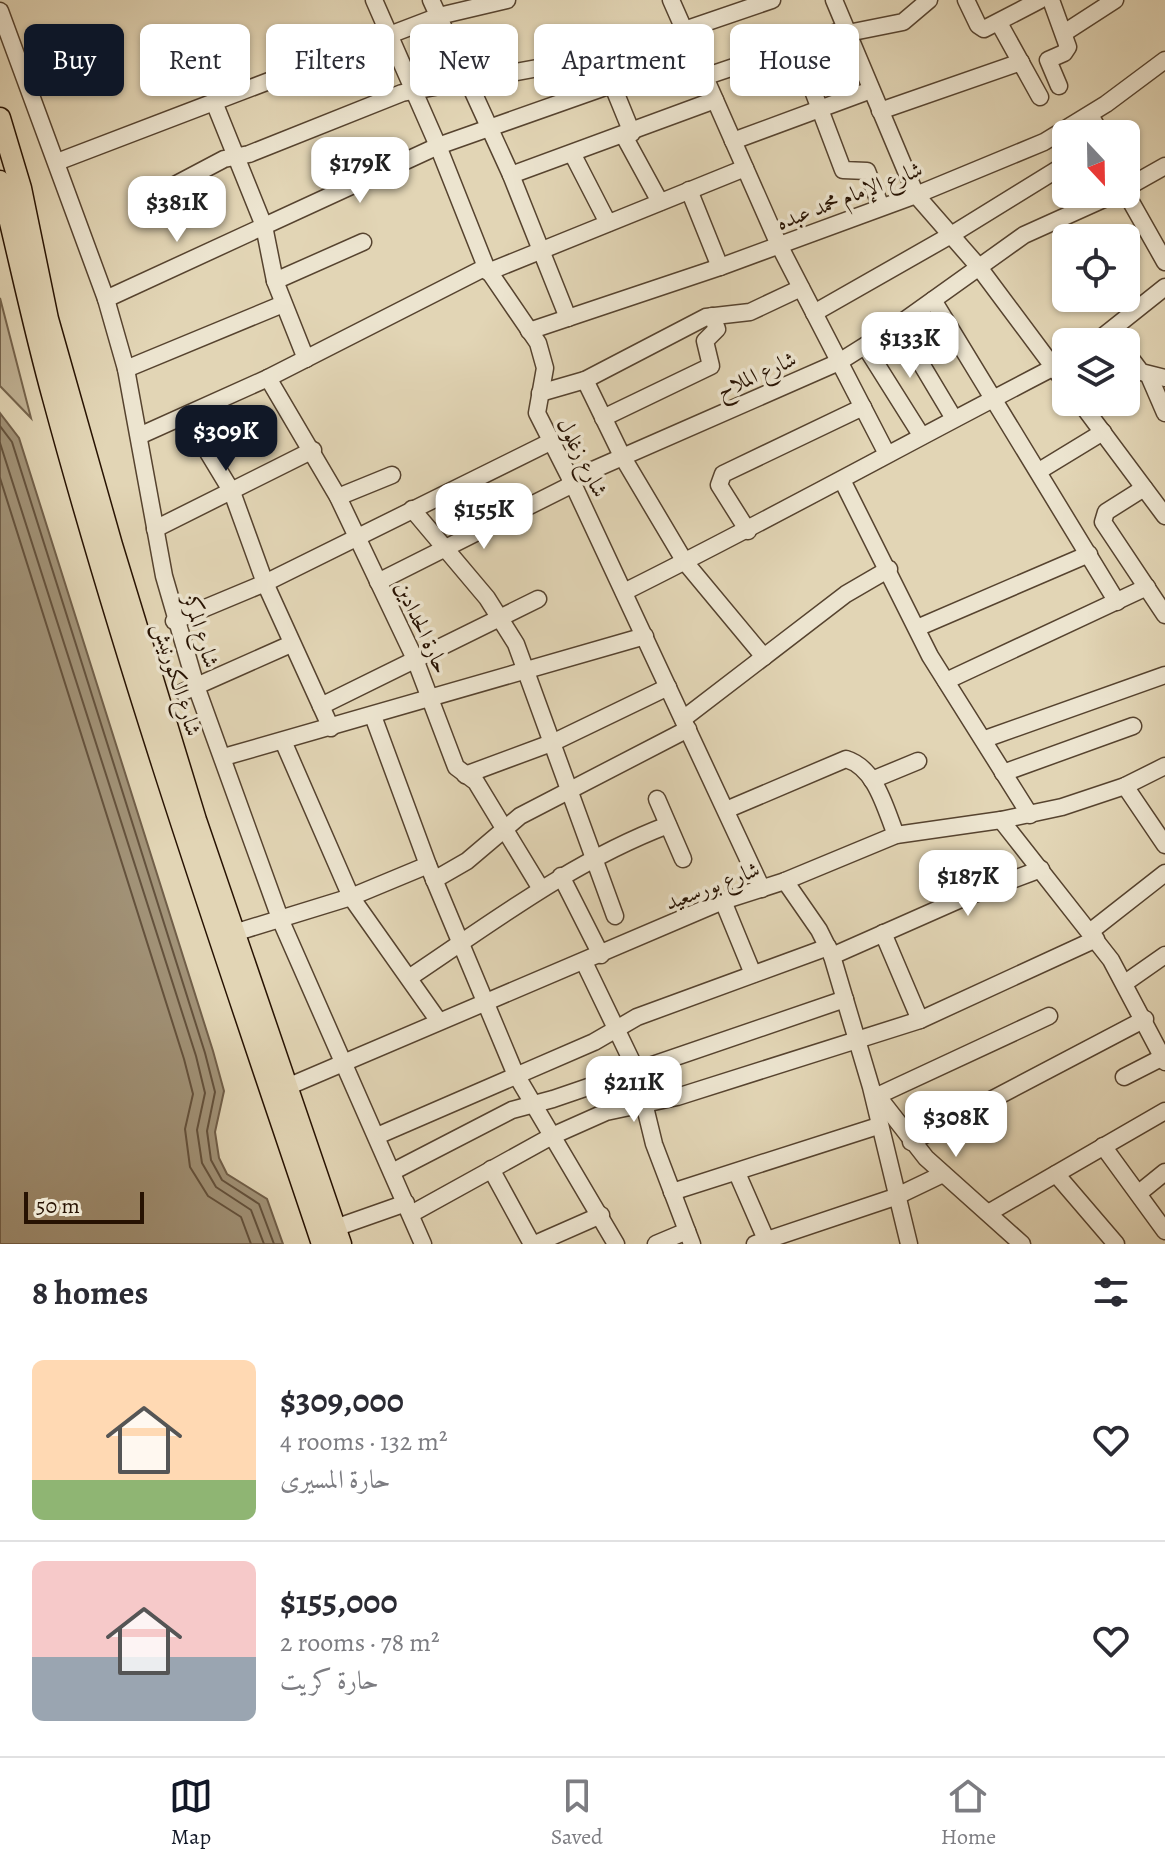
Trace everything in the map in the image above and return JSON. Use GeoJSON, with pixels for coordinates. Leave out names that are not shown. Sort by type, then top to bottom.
{"type":"FeatureCollection","features":[{"type":"Feature","properties":{"kind":"main road","name":"شارع الكورنيش"},"geometry":{"type":"LineString","coordinates":[[0,118],[21,188],[48,319],[70,400],[196,820],[234,933],[322,1244]]}},
{"type":"Feature","properties":{"kind":"main road","name":"شارع الكورنيش"},"geometry":{"type":"LineString","coordinates":[[0,181],[43,360],[181,823],[269,1059],[287,1087],[338,1236]]}},
{"type":"Feature","properties":{"kind":"street","name":"شارع زغلول"},"geometry":{"type":"LineString","coordinates":[[374,0],[385,24]]}},
{"type":"Feature","properties":{"kind":"street"},"geometry":{"type":"LineString","coordinates":[[431,0],[443,24]]}},
{"type":"Feature","properties":{"kind":"street"},"geometry":{"type":"LineString","coordinates":[[394,33],[439,16],[507,0]]}},
{"type":"Feature","properties":{"kind":"street"},"geometry":{"type":"LineString","coordinates":[[671,0],[681,24]]}},
{"type":"Feature","properties":{"kind":"street"},"geometry":{"type":"LineString","coordinates":[[701,24],[772,0]]}},
{"type":"Feature","properties":{"kind":"street"},"geometry":{"type":"LineString","coordinates":[[834,0],[844,24]]}},
{"type":"Feature","properties":{"kind":"street"},"geometry":{"type":"LineString","coordinates":[[859,29],[903,22],[929,0]]}},
{"type":"Feature","properties":{"kind":"street"},"geometry":{"type":"LineString","coordinates":[[966,0],[981,28],[999,23],[1040,0]]}},
{"type":"Feature","properties":{"kind":"street"},"geometry":{"type":"LineString","coordinates":[[1051,0],[1067,50],[1048,60],[1059,86]]}},
{"type":"Feature","properties":{"kind":"street"},"geometry":{"type":"LineString","coordinates":[[1064,33],[1115,0]]}},
{"type":"Feature","properties":{"kind":"street","name":"شارع المركز"},"geometry":{"type":"LineString","coordinates":[[0,11],[106,299],[126,369],[155,529],[189,689],[224,757],[281,921],[423,1244]]}},
{"type":"Feature","properties":{"kind":"street"},"geometry":{"type":"LineString","coordinates":[[999,23],[1040,97]]}},
{"type":"Feature","properties":{"kind":"street","name":"شارع زغلول"},"geometry":{"type":"LineString","coordinates":[[394,44],[410,81]]}},
{"type":"Feature","properties":{"kind":"street"},"geometry":{"type":"LineString","coordinates":[[859,60],[916,195],[1052,354]]}},
{"type":"Feature","properties":{"kind":"street"},"geometry":{"type":"LineString","coordinates":[[880,111],[1021,62]]}},
{"type":"Feature","properties":{"kind":"street","name":"شارع الإمام محمد عبده"},"geometry":{"type":"LineString","coordinates":[[529,331],[720,267],[916,195],[1044,142],[1162,69]]}},
{"type":"Feature","properties":{"kind":"street"},"geometry":{"type":"LineString","coordinates":[[57,162],[266,82]]}},
{"type":"Feature","properties":{"kind":"street"},"geometry":{"type":"LineString","coordinates":[[733,141],[871,90]]}},
{"type":"Feature","properties":{"kind":"street"},"geometry":{"type":"LineString","coordinates":[[171,187],[224,159],[410,92]]}},
{"type":"Feature","properties":{"kind":"street","name":"شارع زغلول"},"geometry":{"type":"LineString","coordinates":[[417,96],[487,270],[543,355],[544,381],[537,413],[762,889]]}},
{"type":"Feature","properties":{"kind":"street"},"geometry":{"type":"LineString","coordinates":[[475,96],[511,175],[568,318]]}},
{"type":"Feature","properties":{"kind":"street"},"geometry":{"type":"LineString","coordinates":[[106,299],[438,146],[489,125],[577,96]]}},
{"type":"Feature","properties":{"kind":"street"},"geometry":{"type":"LineString","coordinates":[[615,96],[628,135],[660,202]]}},
{"type":"Feature","properties":{"kind":"street"},"geometry":{"type":"LineString","coordinates":[[713,96],[779,245],[887,454]]}},
{"type":"Feature","properties":{"kind":"street"},"geometry":{"type":"LineString","coordinates":[[815,96],[843,170],[867,171],[881,207]]}},
{"type":"Feature","properties":{"kind":"street"},"geometry":{"type":"LineString","coordinates":[[511,175],[628,135],[715,100]]}},
{"type":"Feature","properties":{"kind":"street"},"geometry":{"type":"LineString","coordinates":[[214,102],[264,226],[275,281],[306,359]]}},
{"type":"Feature","properties":{"kind":"street"},"geometry":{"type":"LineString","coordinates":[[1090,115],[1093,120]]}},
{"type":"Feature","properties":{"kind":"street"},"geometry":{"type":"LineString","coordinates":[[573,155],[608,223]]}},
{"type":"Feature","properties":{"kind":"street"},"geometry":{"type":"LineString","coordinates":[[1140,179],[1165,166]]}},
{"type":"Feature","properties":{"kind":"street"},"geometry":{"type":"LineString","coordinates":[[139,436],[268,378],[487,270],[745,168]]}},
{"type":"Feature","properties":{"kind":"street"},"geometry":{"type":"LineString","coordinates":[[814,313],[951,235],[1052,173]]}},
{"type":"Feature","properties":{"kind":"street"},"geometry":{"type":"LineString","coordinates":[[689,190],[720,267]]}},
{"type":"Feature","properties":{"kind":"street","name":"شارع الملاح"},"geometry":{"type":"LineString","coordinates":[[378,582],[622,456],[839,362],[898,325],[1024,235],[1084,208]]}},
{"type":"Feature","properties":{"kind":"street"},"geometry":{"type":"LineString","coordinates":[[1138,208],[1165,262]]}},
{"type":"Feature","properties":{"kind":"street"},"geometry":{"type":"LineString","coordinates":[[275,281],[363,242]]}},
{"type":"Feature","properties":{"kind":"street"},"geometry":{"type":"LineString","coordinates":[[1122,328],[1165,287]]}},
{"type":"Feature","properties":{"kind":"street"},"geometry":{"type":"LineString","coordinates":[[540,393],[585,380],[712,316],[750,312],[801,288]]}},
{"type":"Feature","properties":{"kind":"street"},"geometry":{"type":"LineString","coordinates":[[933,300],[1117,602]]}},
{"type":"Feature","properties":{"kind":"street"},"geometry":{"type":"LineString","coordinates":[[126,369],[283,304]]}},
{"type":"Feature","properties":{"kind":"street"},"geometry":{"type":"LineString","coordinates":[[603,418],[711,366],[705,341],[717,329],[712,316]]}},
{"type":"Feature","properties":{"kind":"street"},"geometry":{"type":"LineString","coordinates":[[898,325],[953,417]]}},
{"type":"Feature","properties":{"kind":"street"},"geometry":{"type":"LineString","coordinates":[[865,346],[921,435]]}},
{"type":"Feature","properties":{"kind":"street"},"geometry":{"type":"LineString","coordinates":[[1140,363],[1157,377],[1165,413]]}},
{"type":"Feature","properties":{"kind":"street"},"geometry":{"type":"LineString","coordinates":[[624,592],[748,531],[953,417],[1052,368]]}},
{"type":"Feature","properties":{"kind":"street","name":"حارة الحدادين"},"geometry":{"type":"LineString","coordinates":[[268,378],[338,497],[415,659],[456,767],[476,782],[541,889]]}},
{"type":"Feature","properties":{"kind":"street"},"geometry":{"type":"LineString","coordinates":[[585,380],[622,456],[685,562],[764,657]]}},
{"type":"Feature","properties":{"kind":"street"},"geometry":{"type":"LineString","coordinates":[[748,531],[719,485],[723,474],[863,407]]}},
{"type":"Feature","properties":{"kind":"street"},"geometry":{"type":"LineString","coordinates":[[186,416],[232,492],[265,583],[331,728]]}},
{"type":"Feature","properties":{"kind":"street"},"geometry":{"type":"LineString","coordinates":[[1091,416],[1165,516]]}},
{"type":"Feature","properties":{"kind":"street"},"geometry":{"type":"LineString","coordinates":[[1039,471],[1103,432]]}},
{"type":"Feature","properties":{"kind":"street"},"geometry":{"type":"LineString","coordinates":[[174,621],[265,583],[550,442]]}},
{"type":"Feature","properties":{"kind":"street"},"geometry":{"type":"LineString","coordinates":[[155,529],[313,450]]}},
{"type":"Feature","properties":{"kind":"street"},"geometry":{"type":"LineString","coordinates":[[338,497],[392,475]]}},
{"type":"Feature","properties":{"kind":"street"},"geometry":{"type":"LineString","coordinates":[[842,480],[946,681],[1030,815]]}},
{"type":"Feature","properties":{"kind":"street"},"geometry":{"type":"LineString","coordinates":[[1144,488],[1106,512],[1103,522],[1165,615]]}},
{"type":"Feature","properties":{"kind":"street"},"geometry":{"type":"LineString","coordinates":[[412,509],[501,618],[529,671],[615,916]]}},
{"type":"Feature","properties":{"kind":"street"},"geometry":{"type":"LineString","coordinates":[[917,628],[1089,554]]}},
{"type":"Feature","properties":{"kind":"street"},"geometry":{"type":"LineString","coordinates":[[234,933],[281,921],[467,861],[504,828],[570,787],[686,724],[764,657],[846,594],[889,569]]}},
{"type":"Feature","properties":{"kind":"street"},"geometry":{"type":"LineString","coordinates":[[946,681],[1147,587]]}},
{"type":"Feature","properties":{"kind":"street"},"geometry":{"type":"LineString","coordinates":[[321,706],[538,599]]}},
{"type":"Feature","properties":{"kind":"street"},"geometry":{"type":"LineString","coordinates":[[224,757],[432,700],[645,636]]}},
{"type":"Feature","properties":{"kind":"street"},"geometry":{"type":"LineString","coordinates":[[189,689],[291,644]]}},
{"type":"Feature","properties":{"kind":"street"},"geometry":{"type":"LineString","coordinates":[[985,739],[1165,675]]}},
{"type":"Feature","properties":{"kind":"street"},"geometry":{"type":"LineString","coordinates":[[465,775],[554,742],[668,687]]}},
{"type":"Feature","properties":{"kind":"street"},"geometry":{"type":"LineString","coordinates":[[373,716],[431,872],[515,1073],[616,1244]]}},
{"type":"Feature","properties":{"kind":"street"},"geometry":{"type":"LineString","coordinates":[[1003,773],[1133,726]]}},
{"type":"Feature","properties":{"kind":"street"},"geometry":{"type":"LineString","coordinates":[[283,741],[351,897],[438,1020]]}},
{"type":"Feature","properties":{"kind":"street"},"geometry":{"type":"LineString","coordinates":[[726,810],[846,759],[860,766],[872,780],[896,835]]}},
{"type":"Feature","properties":{"kind":"street"},"geometry":{"type":"LineString","coordinates":[[872,780],[918,761]]}},
{"type":"Feature","properties":{"kind":"street","name":"شارع بورسعيد"},"geometry":{"type":"LineString","coordinates":[[287,1087],[723,901],[785,881],[896,835],[1030,815],[1125,786],[1165,766]]}},
{"type":"Feature","properties":{"kind":"street"},"geometry":{"type":"LineString","coordinates":[[1125,786],[1165,845]]}},
{"type":"Feature","properties":{"kind":"street"},"geometry":{"type":"LineString","coordinates":[[657,799],[683,859]]}},
{"type":"Feature","properties":{"kind":"street"},"geometry":{"type":"LineString","coordinates":[[1001,820],[1094,935],[1145,1019],[1159,1034],[1164,1059],[1124,1077]]}},
{"type":"Feature","properties":{"kind":"street"},"geometry":{"type":"LineString","coordinates":[[409,978],[594,856],[668,825]]}},
{"type":"Feature","properties":{"kind":"street"},"geometry":{"type":"LineString","coordinates":[[377,1136],[515,1073],[594,1042],[616,1027],[753,974],[883,933],[1041,869]]}},
{"type":"Feature","properties":{"kind":"street"},"geometry":{"type":"LineString","coordinates":[[338,1236],[408,1209],[606,1112],[677,1097],[920,1020],[1094,935],[1165,873]]}},
{"type":"Feature","properties":{"kind":"street"},"geometry":{"type":"LineString","coordinates":[[561,876],[601,955]]}},
{"type":"Feature","properties":{"kind":"street"},"geometry":{"type":"LineString","coordinates":[[785,881],[830,952],[874,1091],[878,1126],[909,1244]]}},
{"type":"Feature","properties":{"kind":"street"},"geometry":{"type":"LineString","coordinates":[[723,901],[753,974]]}},
{"type":"Feature","properties":{"kind":"street"},"geometry":{"type":"LineString","coordinates":[[883,933],[920,1020]]}},
{"type":"Feature","properties":{"kind":"street"},"geometry":{"type":"LineString","coordinates":[[1125,983],[1165,955]]}},
{"type":"Feature","properties":{"kind":"street"},"geometry":{"type":"LineString","coordinates":[[584,962],[636,1070],[654,1144],[690,1238],[656,1244]]}},
{"type":"Feature","properties":{"kind":"street"},"geometry":{"type":"LineString","coordinates":[[392,1172],[512,1110],[845,999]]}},
{"type":"Feature","properties":{"kind":"street"},"geometry":{"type":"LineString","coordinates":[[874,1091],[1049,1016]]}},
{"type":"Feature","properties":{"kind":"street"},"geometry":{"type":"LineString","coordinates":[[911,1142],[1145,1019]]}},
{"type":"Feature","properties":{"kind":"street"},"geometry":{"type":"LineString","coordinates":[[874,1091],[911,1142],[1022,1244]]}},
{"type":"Feature","properties":{"kind":"street"},"geometry":{"type":"LineString","coordinates":[[990,1212],[1165,1111]]}},
{"type":"Feature","properties":{"kind":"street"},"geometry":{"type":"LineString","coordinates":[[672,1192],[878,1126]]}},
{"type":"Feature","properties":{"kind":"street"},"geometry":{"type":"LineString","coordinates":[[1103,1146],[1165,1231]]}},
{"type":"Feature","properties":{"kind":"street"},"geometry":{"type":"LineString","coordinates":[[491,1169],[534,1244],[601,1215]]}},
{"type":"Feature","properties":{"kind":"street"},"geometry":{"type":"LineString","coordinates":[[1139,1193],[1165,1172]]}},
{"type":"Feature","properties":{"kind":"street"},"geometry":{"type":"LineString","coordinates":[[737,1173],[763,1243],[895,1197],[943,1174]]}},
{"type":"Feature","properties":{"kind":"street"},"geometry":{"type":"LineString","coordinates":[[1056,1174],[1116,1244]]}},
{"type":"Feature","properties":{"kind":"shaded area"},"geometry":{"type":"Polygon","coordinates":[[[0,298],[31,418],[0,386],[0,298]]]}},
{"type":"Feature","properties":{"kind":"water"},"geometry":{"type":"Polygon","coordinates":[[[0,413],[19,438],[213,1051],[224,1091],[215,1132],[219,1158],[227,1174],[267,1199],[283,1244],[0,1244],[0,413]]]}}]}
